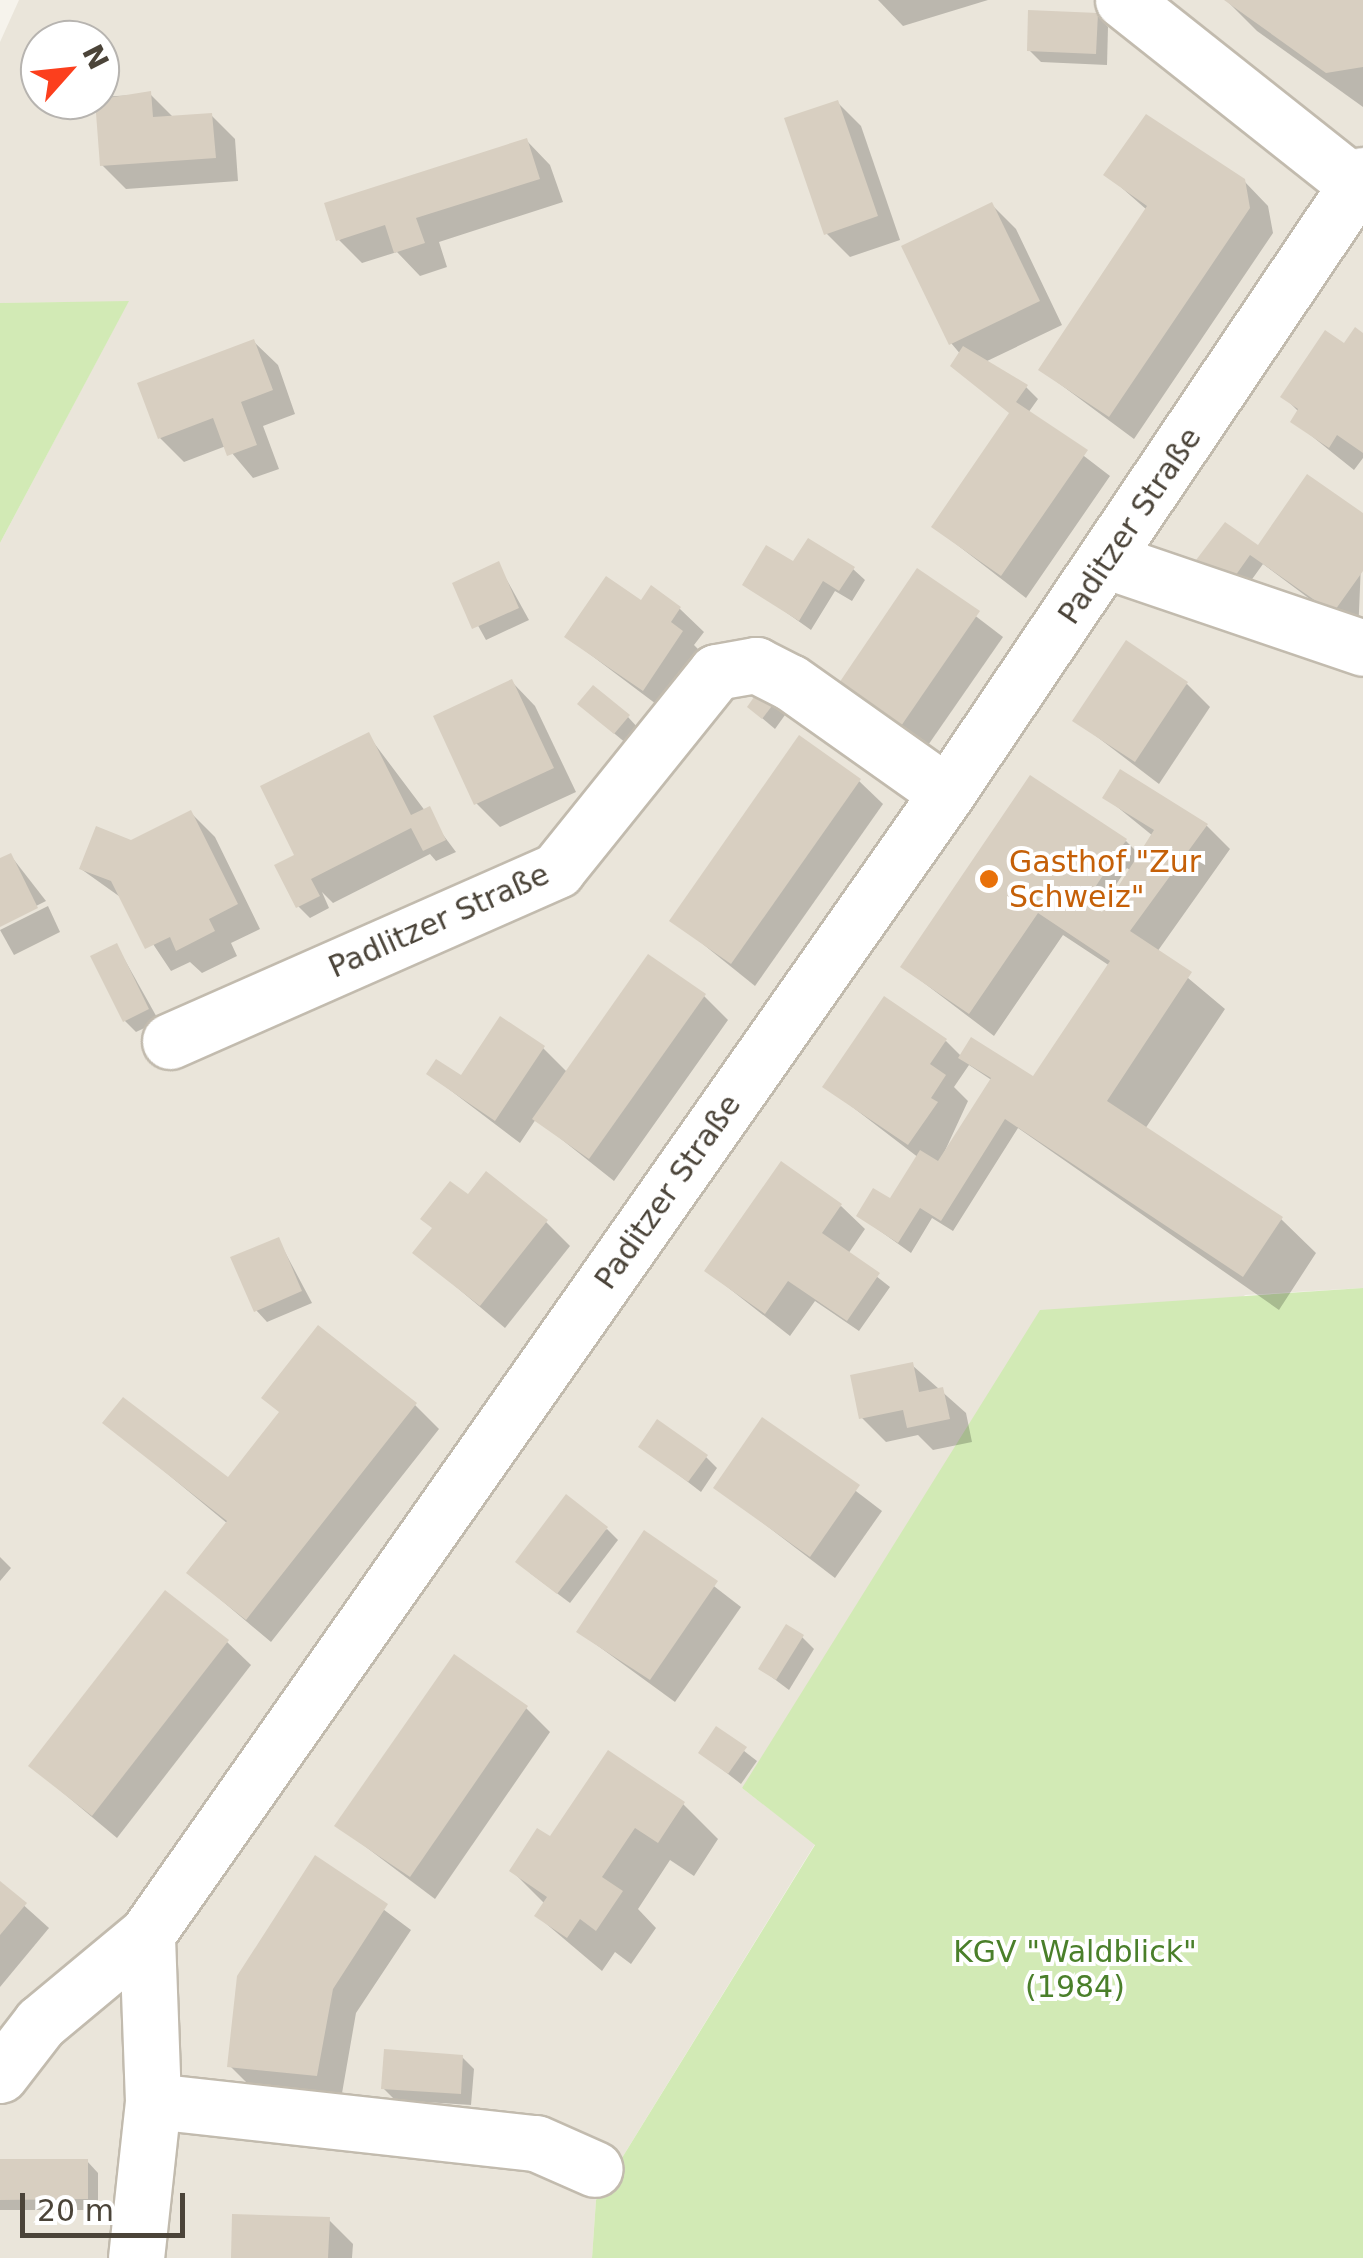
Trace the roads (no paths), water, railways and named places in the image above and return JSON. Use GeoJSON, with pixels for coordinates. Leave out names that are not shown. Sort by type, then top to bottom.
{"type":"FeatureCollection","features":[{"type":"Feature","properties":{"kind":"street"},"geometry":{"type":"LineString","coordinates":[[1123,0],[1360,180]]}},
{"type":"Feature","properties":{"kind":"street","name":"Paditzer Straße"},"geometry":{"type":"LineString","coordinates":[[0,2074],[40,2023],[148,1934],[948,793],[1360,180]]}},
{"type":"Feature","properties":{"kind":"street"},"geometry":{"type":"LineString","coordinates":[[1108,560],[1363,648]]}},
{"type":"Feature","properties":{"kind":"street","name":"Padlitzer Straße"},"geometry":{"type":"LineString","coordinates":[[170,1041],[557,870],[716,672],[756,665],[790,682],[948,793]]}},
{"type":"Feature","properties":{"kind":"street"},"geometry":{"type":"LineString","coordinates":[[136,2258],[153,2101],[148,1934]]}},
{"type":"Feature","properties":{"kind":"street"},"geometry":{"type":"LineString","coordinates":[[153,2101],[536,2143],[596,2169]]}},
{"type":"Feature","properties":{"kind":"place","name":"Gasthof \"Zur Schweiz\""},"geometry":{"type":"Point","coordinates":[989,879]}},
{"type":"Feature","properties":{"kind":"park label","name":"KGV \"Waldblick\" (1984)"},"geometry":{"type":"Point","coordinates":[1075,1969]}}]}
